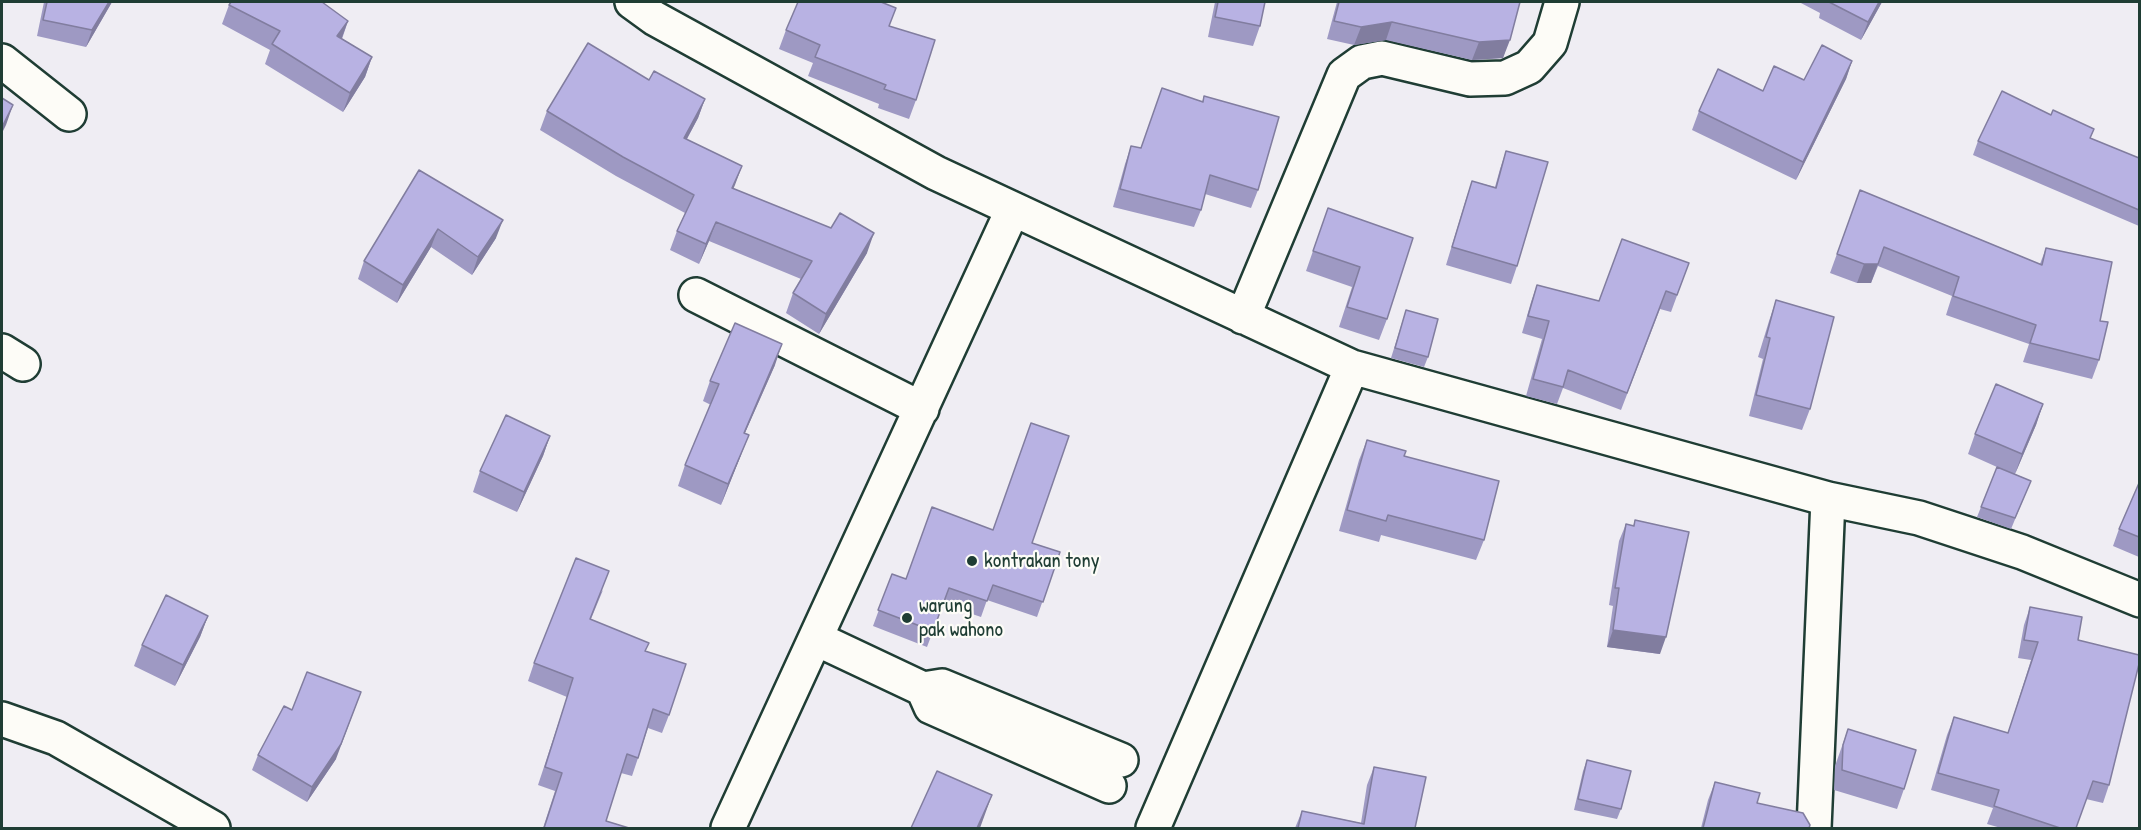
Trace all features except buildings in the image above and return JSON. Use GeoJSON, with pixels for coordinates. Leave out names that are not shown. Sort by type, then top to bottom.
{"type":"FeatureCollection","features":[{"type":"Feature","properties":{"kind":"street"},"geometry":{"type":"LineString","coordinates":[[632,2],[654,18],[845,124],[1011,211],[1352,367],[1828,499],[1919,518],[2022,552],[2139,600]]}},
{"type":"Feature","properties":{"kind":"street"},"geometry":{"type":"LineString","coordinates":[[1243,317],[1344,75],[1362,62],[1382,58],[1470,79],[1505,78],[1529,67],[1550,44],[1562,2]]}},
{"type":"Feature","properties":{"kind":"street"},"geometry":{"type":"LineString","coordinates":[[2,61],[69,114]]}},
{"type":"Feature","properties":{"kind":"street"},"geometry":{"type":"LineString","coordinates":[[728,828],[817,639],[1011,211]]}},
{"type":"Feature","properties":{"kind":"street"},"geometry":{"type":"LineString","coordinates":[[696,295],[922,409]]}},
{"type":"Feature","properties":{"kind":"street"},"geometry":{"type":"LineString","coordinates":[[1153,828],[1352,367]]}},
{"type":"Feature","properties":{"kind":"street"},"geometry":{"type":"LineString","coordinates":[[1815,828],[1828,499]]}},
{"type":"Feature","properties":{"kind":"street"},"geometry":{"type":"LineString","coordinates":[[817,639],[923,689],[931,707],[1115,773]]}},
{"type":"Feature","properties":{"kind":"street"},"geometry":{"type":"LineString","coordinates":[[2,719],[56,738],[213,828]]}},
{"type":"Feature","properties":{"kind":"place","name":"kontrakan tony"},"geometry":{"type":"Point","coordinates":[972,561]}},
{"type":"Feature","properties":{"kind":"place","name":"warung pak wahono"},"geometry":{"type":"Point","coordinates":[907,618]}}]}
